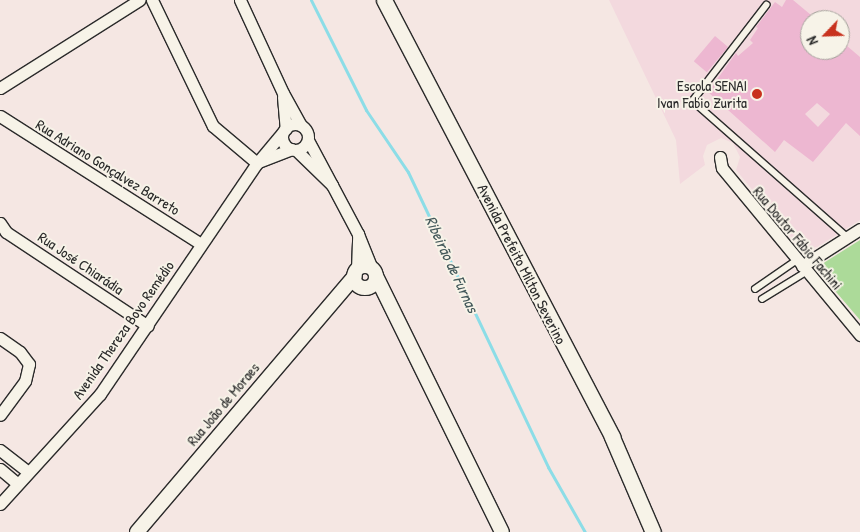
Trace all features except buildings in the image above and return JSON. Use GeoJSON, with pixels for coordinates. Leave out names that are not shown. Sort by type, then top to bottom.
{"type":"FeatureCollection","features":[{"type":"Feature","properties":{"kind":"main road","name":"Avenida Prefeito Milton Severino"},"geometry":{"type":"LineString","coordinates":[[384,0],[612,438],[653,532]]}},
{"type":"Feature","properties":{"kind":"street"},"geometry":{"type":"LineString","coordinates":[[0,88],[139,0]]}},
{"type":"Feature","properties":{"kind":"street"},"geometry":{"type":"LineString","coordinates":[[152,0],[213,126],[257,163],[304,147],[308,140]]}},
{"type":"Feature","properties":{"kind":"street"},"geometry":{"type":"LineString","coordinates":[[240,0],[283,93],[301,125],[307,131],[308,140],[358,234],[374,272],[502,532]]}},
{"type":"Feature","properties":{"kind":"street"},"geometry":{"type":"LineString","coordinates":[[283,93],[283,141],[332,185]]}},
{"type":"Feature","properties":{"kind":"street","name":"Rua Adriano Gonçalvez Barreto"},"geometry":{"type":"LineString","coordinates":[[0,116],[201,244]]}},
{"type":"Feature","properties":{"kind":"street"},"geometry":{"type":"LineString","coordinates":[[284,130],[293,124],[301,125]]}},
{"type":"Feature","properties":{"kind":"street","name":"Avenida Thereza Bovo Remédio"},"geometry":{"type":"LineString","coordinates":[[0,504],[100,394],[257,163],[284,130]]}},
{"type":"Feature","properties":{"kind":"street","name":"Rua Doutor Fábio Fachini"},"geometry":{"type":"LineString","coordinates":[[720,157],[722,168],[860,335]]}},
{"type":"Feature","properties":{"kind":"street","name":"Rua José Chiarádia"},"geometry":{"type":"LineString","coordinates":[[0,223],[6,232],[148,326]]}},
{"type":"Feature","properties":{"kind":"street"},"geometry":{"type":"LineString","coordinates":[[802,266],[860,229]]}},
{"type":"Feature","properties":{"kind":"street"},"geometry":{"type":"LineString","coordinates":[[358,234],[360,280],[393,310]]}},
{"type":"Feature","properties":{"kind":"street"},"geometry":{"type":"LineString","coordinates":[[360,280],[363,266],[374,272]]}},
{"type":"Feature","properties":{"kind":"street"},"geometry":{"type":"LineString","coordinates":[[360,280],[372,285],[374,272]]}},
{"type":"Feature","properties":{"kind":"street","name":"Rua João de Moraes"},"geometry":{"type":"LineString","coordinates":[[137,532],[335,298],[360,280]]}},
{"type":"Feature","properties":{"kind":"street"},"geometry":{"type":"LineString","coordinates":[[0,338],[20,352],[29,364],[25,382],[0,416]]}},
{"type":"Feature","properties":{"kind":"street"},"geometry":{"type":"LineString","coordinates":[[0,450],[28,472]]}},
{"type":"Feature","properties":{"kind":"street"},"geometry":{"type":"LineString","coordinates":[[0,469],[18,484]]}},
{"type":"Feature","properties":{"kind":"lane"},"geometry":{"type":"LineString","coordinates":[[767,5],[693,100],[847,238]]}},
{"type":"Feature","properties":{"kind":"lane"},"geometry":{"type":"LineString","coordinates":[[755,289],[802,266]]}},
{"type":"Feature","properties":{"kind":"lane"},"geometry":{"type":"LineString","coordinates":[[762,299],[802,266]]}},
{"type":"Feature","properties":{"kind":"shaded area","name":"Escola SENAI Ivan Fabio Zurita"},"geometry":{"type":"Polygon","coordinates":[[[609,0],[860,0],[860,220],[817,247],[801,249],[736,170],[740,157],[733,143],[721,138],[707,145],[703,156],[705,165],[680,184],[676,140],[609,0]]]}},
{"type":"Feature","properties":{"kind":"green space"},"geometry":{"type":"Polygon","coordinates":[[[860,240],[860,320],[819,272],[822,264],[860,240]]]}},
{"type":"Feature","properties":{"kind":"waterway","name":"Ribeirão de Furnas"},"geometry":{"type":"LineString","coordinates":[[311,0],[366,110],[408,172],[548,467],[585,532]]}},
{"type":"Feature","properties":{"kind":"place","name":"Escola SENAI Ivan Fabio Zurita"},"geometry":{"type":"Point","coordinates":[757,94]}}]}
